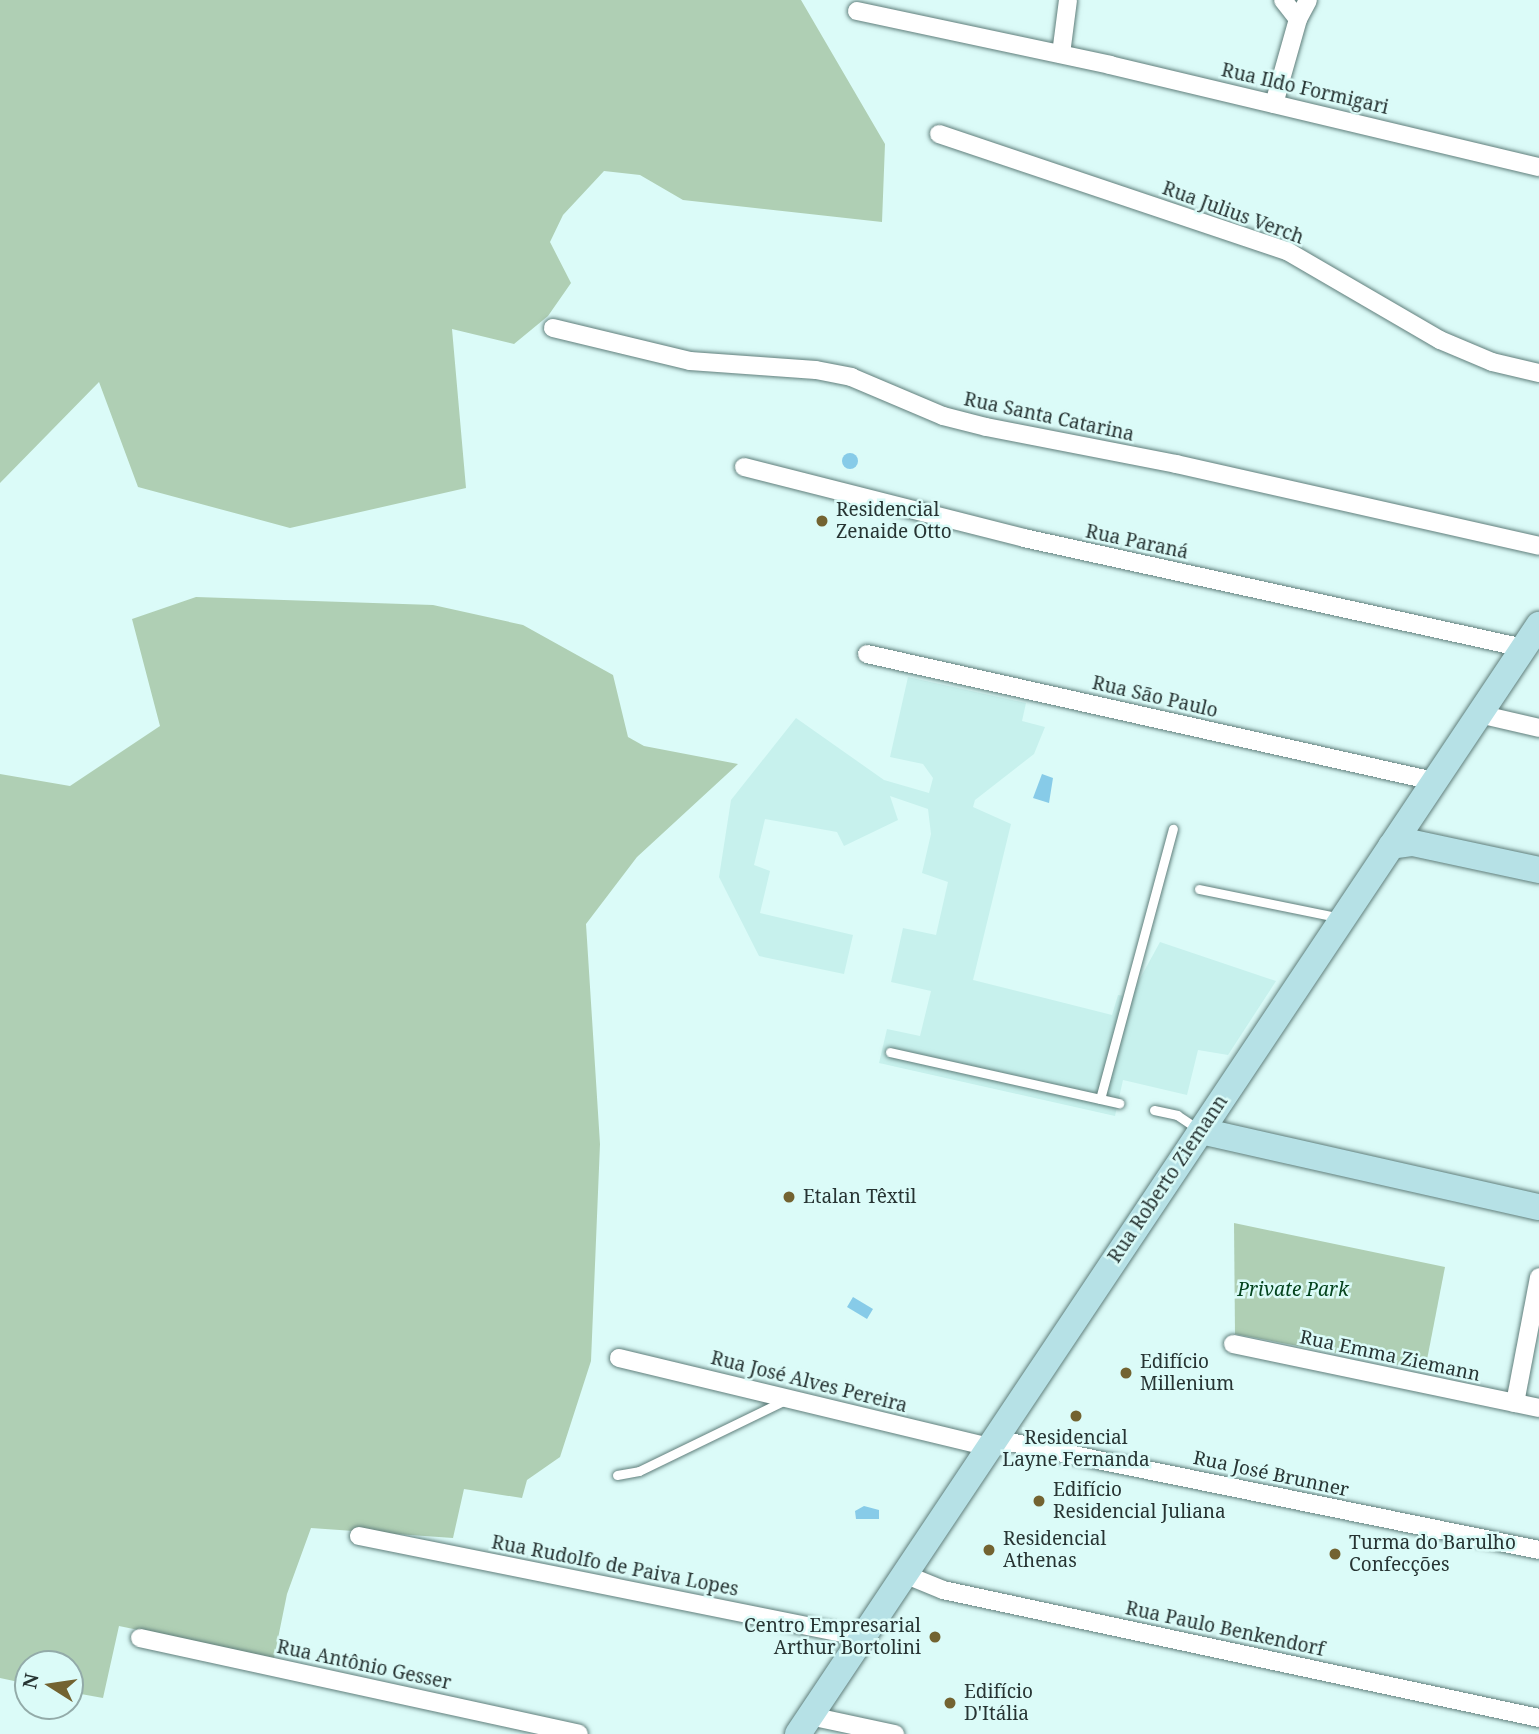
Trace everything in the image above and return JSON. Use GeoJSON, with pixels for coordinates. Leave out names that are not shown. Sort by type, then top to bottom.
{"type":"FeatureCollection","features":[{"type":"Feature","properties":{"kind":"main road","name":"Rua Roberto Ziemann"},"geometry":{"type":"LineString","coordinates":[[804,1725],[1539,625]]}},
{"type":"Feature","properties":{"kind":"main road"},"geometry":{"type":"LineString","coordinates":[[1391,846],[1413,843],[1539,870]]}},
{"type":"Feature","properties":{"kind":"main road"},"geometry":{"type":"LineString","coordinates":[[1201,1131],[1539,1207]]}},
{"type":"Feature","properties":{"kind":"street"},"geometry":{"type":"LineString","coordinates":[[1061,54],[1068,0]]}},
{"type":"Feature","properties":{"kind":"street"},"geometry":{"type":"LineString","coordinates":[[1283,0],[1298,19]]}},
{"type":"Feature","properties":{"kind":"street"},"geometry":{"type":"LineString","coordinates":[[1273,104],[1298,19],[1308,0]]}},
{"type":"Feature","properties":{"kind":"street","name":"Rua Ildo Formigari"},"geometry":{"type":"LineString","coordinates":[[857,11],[1061,54],[1539,167]]}},
{"type":"Feature","properties":{"kind":"street","name":"Rua Julius Verch"},"geometry":{"type":"LineString","coordinates":[[939,134],[1287,251],[1440,340],[1492,362],[1539,373]]}},
{"type":"Feature","properties":{"kind":"street","name":"Rua Santa Catarina"},"geometry":{"type":"LineString","coordinates":[[553,328],[690,361],[816,370],[851,377],[943,416],[986,428],[1176,464],[1539,546]]}},
{"type":"Feature","properties":{"kind":"street","name":"Rua Paraná"},"geometry":{"type":"LineString","coordinates":[[744,467],[1024,538],[1524,648]]}},
{"type":"Feature","properties":{"kind":"street","name":"Rua São Paulo"},"geometry":{"type":"LineString","coordinates":[[867,654],[1434,780]]}},
{"type":"Feature","properties":{"kind":"street"},"geometry":{"type":"LineString","coordinates":[[1479,714],[1539,728]]}},
{"type":"Feature","properties":{"kind":"street"},"geometry":{"type":"LineString","coordinates":[[1515,1403],[1539,1277]]}},
{"type":"Feature","properties":{"kind":"street","name":"Rua Emma Ziemann"},"geometry":{"type":"LineString","coordinates":[[1233,1344],[1539,1408]]}},
{"type":"Feature","properties":{"kind":"street","name":"Rua José Alves Pereira"},"geometry":{"type":"LineString","coordinates":[[619,1357],[789,1399],[992,1443]]}},
{"type":"Feature","properties":{"kind":"street","name":"Rua José Brunner"},"geometry":{"type":"LineString","coordinates":[[992,1443],[1539,1550]]}},
{"type":"Feature","properties":{"kind":"street","name":"Rua Rudolfo de Paiva Lopes"},"geometry":{"type":"LineString","coordinates":[[359,1536],[862,1637]]}},
{"type":"Feature","properties":{"kind":"street","name":"Rua Paulo Benkendorf"},"geometry":{"type":"LineString","coordinates":[[904,1574],[943,1590],[1539,1718]]}},
{"type":"Feature","properties":{"kind":"street","name":"Rua Antônio Gesser"},"geometry":{"type":"LineString","coordinates":[[140,1638],[579,1734]]}},
{"type":"Feature","properties":{"kind":"street"},"geometry":{"type":"LineString","coordinates":[[804,1725],[895,1734]]}},
{"type":"Feature","properties":{"kind":"lane"},"geometry":{"type":"LineString","coordinates":[[1100,1099],[1173,829]]}},
{"type":"Feature","properties":{"kind":"lane"},"geometry":{"type":"LineString","coordinates":[[1199,889],[1342,919]]}},
{"type":"Feature","properties":{"kind":"lane"},"geometry":{"type":"LineString","coordinates":[[890,1052],[1119,1103]]}},
{"type":"Feature","properties":{"kind":"lane"},"geometry":{"type":"LineString","coordinates":[[1154,1110],[1177,1115],[1201,1131]]}},
{"type":"Feature","properties":{"kind":"lane"},"geometry":{"type":"LineString","coordinates":[[617,1475],[639,1471],[789,1399]]}},
{"type":"Feature","properties":{"kind":"shaded area"},"geometry":{"type":"Polygon","coordinates":[[[908,677],[1026,703],[1022,721],[1045,727],[1034,754],[975,800],[973,807],[1011,824],[973,980],[1112,1015],[1118,995],[1130,997],[1160,942],[1276,981],[1228,1055],[1198,1050],[1187,1095],[1123,1080],[1115,1116],[879,1063],[887,1029],[920,1036],[931,991],[891,982],[903,928],[936,935],[948,882],[922,873],[931,834],[928,809],[890,796],[898,820],[844,846],[837,832],[765,819],[754,865],[770,871],[760,913],[853,935],[844,974],[759,956],[719,877],[731,800],[796,718],[884,780],[929,793],[933,778],[923,764],[890,757],[908,677]]]}},
{"type":"Feature","properties":{"kind":"green space"},"geometry":{"type":"Polygon","coordinates":[[[0,0],[801,0],[885,144],[882,222],[683,200],[640,175],[604,171],[563,215],[550,242],[571,283],[548,316],[514,344],[452,329],[466,488],[290,528],[138,487],[99,382],[0,483],[0,0]]]}},
{"type":"Feature","properties":{"kind":"green space"},"geometry":{"type":"Polygon","coordinates":[[[196,597],[433,605],[523,625],[613,675],[628,737],[644,746],[738,764],[637,857],[586,924],[600,1144],[591,1361],[560,1457],[527,1480],[522,1498],[464,1489],[453,1538],[311,1528],[287,1594],[274,1658],[119,1626],[103,1698],[84,1695],[84,1650],[14,1650],[14,1681],[0,1678],[0,774],[70,786],[160,726],[132,619],[196,597]]]}},
{"type":"Feature","properties":{"kind":"green space","name":"Private Park"},"geometry":{"type":"Polygon","coordinates":[[[1234,1223],[1445,1267],[1425,1370],[1235,1334],[1234,1223]]]}},
{"type":"Feature","properties":{"kind":"water"},"geometry":{"type":"Polygon","coordinates":[[[850,453],[856,455],[856,467],[850,469],[844,467],[842,461],[844,455],[850,453]]]}},
{"type":"Feature","properties":{"kind":"water"},"geometry":{"type":"Polygon","coordinates":[[[1042,774],[1053,778],[1049,803],[1033,798],[1042,774]]]}},
{"type":"Feature","properties":{"kind":"water"},"geometry":{"type":"Polygon","coordinates":[[[853,1297],[873,1309],[867,1319],[847,1307],[853,1297]]]}},
{"type":"Feature","properties":{"kind":"water"},"geometry":{"type":"Polygon","coordinates":[[[864,1506],[879,1510],[879,1519],[856,1519],[855,1511],[864,1506]]]}},
{"type":"Feature","properties":{"kind":"place","name":"Residencial Zenaide Otto"},"geometry":{"type":"Point","coordinates":[822,521]}},
{"type":"Feature","properties":{"kind":"place","name":"Etalan Têxtil"},"geometry":{"type":"Point","coordinates":[789,1197]}},
{"type":"Feature","properties":{"kind":"place","name":"Edifício Millenium"},"geometry":{"type":"Point","coordinates":[1126,1373]}},
{"type":"Feature","properties":{"kind":"place","name":"Residencial Layne Fernanda"},"geometry":{"type":"Point","coordinates":[1076,1416]}},
{"type":"Feature","properties":{"kind":"place","name":"Edifício Residencial Juliana"},"geometry":{"type":"Point","coordinates":[1039,1501]}},
{"type":"Feature","properties":{"kind":"place","name":"Residencial Athenas"},"geometry":{"type":"Point","coordinates":[989,1550]}},
{"type":"Feature","properties":{"kind":"place","name":"Turma do Barulho Confecções"},"geometry":{"type":"Point","coordinates":[1335,1554]}},
{"type":"Feature","properties":{"kind":"place","name":"Centro Empresarial Arthur Bortolini"},"geometry":{"type":"Point","coordinates":[935,1637]}},
{"type":"Feature","properties":{"kind":"place","name":"Edifício D'Itália"},"geometry":{"type":"Point","coordinates":[950,1703]}}]}
